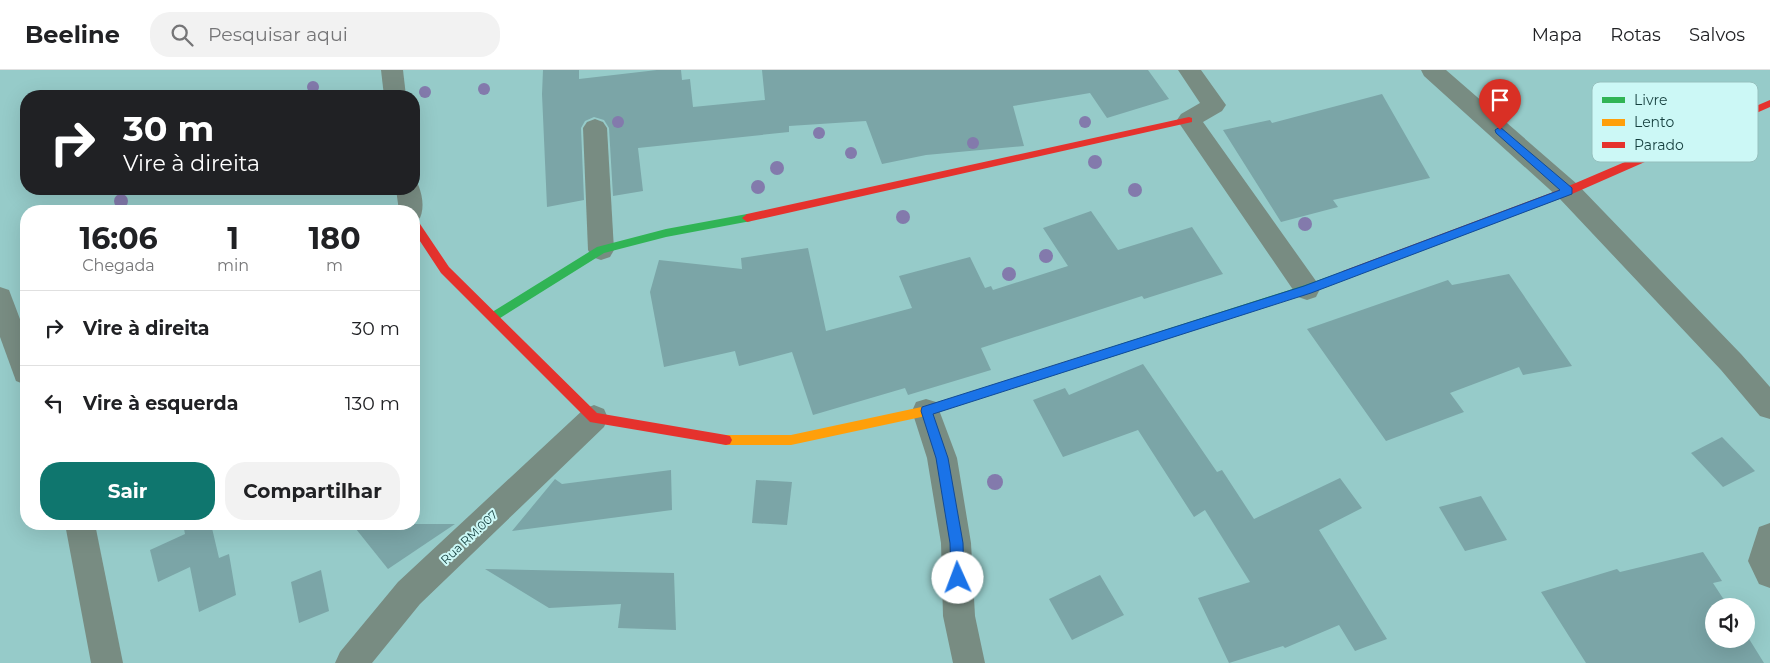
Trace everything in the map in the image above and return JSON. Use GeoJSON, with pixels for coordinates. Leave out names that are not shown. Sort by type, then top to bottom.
{"type":"FeatureCollection","features":[{"type":"Feature","properties":{"kind":"street"},"geometry":{"type":"LineString","coordinates":[[392,70],[394,90]]}},
{"type":"Feature","properties":{"kind":"street"},"geometry":{"type":"LineString","coordinates":[[493,317],[601,250],[666,233],[754,217],[1189,120],[1214,105],[1189,70]]}},
{"type":"Feature","properties":{"kind":"street"},"geometry":{"type":"LineString","coordinates":[[1432,70],[1568,191],[1731,362],[1770,407]]}},
{"type":"Feature","properties":{"kind":"street"},"geometry":{"type":"LineString","coordinates":[[1758,108],[1770,103]]}},
{"type":"Feature","properties":{"kind":"street"},"geometry":{"type":"LineString","coordinates":[[1189,120],[1307,289]]}},
{"type":"Feature","properties":{"kind":"street"},"geometry":{"type":"LineString","coordinates":[[595,128],[601,250]]}},
{"type":"Feature","properties":{"kind":"street"},"geometry":{"type":"LineString","coordinates":[[420,233],[445,270],[594,418],[731,442],[791,440],[926,411],[1307,289],[1568,191],[1635,162]]}},
{"type":"Feature","properties":{"kind":"street"},"geometry":{"type":"LineString","coordinates":[[0,298],[20,356]]}},
{"type":"Feature","properties":{"kind":"street"},"geometry":{"type":"LineString","coordinates":[[926,411],[942,458],[956,543],[959,616],[969,663]]}},
{"type":"Feature","properties":{"kind":"street","name":"Rua RM.007"},"geometry":{"type":"LineString","coordinates":[[350,663],[409,593],[594,418]]}},
{"type":"Feature","properties":{"kind":"street"},"geometry":{"type":"LineString","coordinates":[[81,530],[107,663]]}},
{"type":"Feature","properties":{"kind":"street"},"geometry":{"type":"LineString","coordinates":[[1770,537],[1763,561],[1770,573]]}},
{"type":"Feature","properties":{"kind":"building"},"geometry":{"type":"Polygon","coordinates":[[[543,70],[579,70],[579,79],[657,70],[681,70],[682,80],[690,79],[693,107],[765,100],[762,70],[1148,70],[1169,99],[1107,118],[1090,93],[1013,106],[1024,146],[926,155],[882,164],[866,121],[789,126],[789,132],[638,148],[643,191],[613,196],[609,128],[604,120],[594,117],[585,121],[581,128],[584,200],[547,207],[542,94],[543,70]]]}},
{"type":"Feature","properties":{"kind":"building"},"geometry":{"type":"Polygon","coordinates":[[[1382,94],[1430,178],[1333,200],[1338,207],[1281,222],[1223,130],[1270,120],[1272,123],[1382,94]]]}},
{"type":"Feature","properties":{"kind":"building"},"geometry":{"type":"Polygon","coordinates":[[[1091,211],[1118,250],[1192,227],[1223,274],[1144,299],[1142,296],[981,348],[991,370],[908,395],[905,388],[813,415],[792,352],[739,366],[735,351],[664,367],[650,292],[659,260],[742,269],[741,258],[808,248],[826,331],[912,308],[899,276],[970,257],[985,288],[991,286],[993,290],[1068,266],[1043,228],[1091,211]]]}},
{"type":"Feature","properties":{"kind":"building"},"geometry":{"type":"Polygon","coordinates":[[[1509,274],[1572,366],[1523,375],[1519,367],[1450,393],[1464,412],[1386,441],[1307,329],[1448,280],[1452,285],[1509,274]]]}},
{"type":"Feature","properties":{"kind":"building"},"geometry":{"type":"Polygon","coordinates":[[[1143,364],[1217,472],[1222,470],[1254,519],[1340,478],[1362,508],[1319,530],[1387,639],[1355,651],[1339,625],[1285,648],[1283,646],[1229,663],[1198,598],[1250,582],[1205,510],[1194,517],[1138,430],[1063,457],[1033,400],[1065,388],[1069,395],[1143,364]]]}},
{"type":"Feature","properties":{"kind":"building"},"geometry":{"type":"Polygon","coordinates":[[[1722,437],[1755,471],[1723,487],[1691,453],[1722,437]]]}},
{"type":"Feature","properties":{"kind":"building"},"geometry":{"type":"Polygon","coordinates":[[[671,470],[672,510],[512,531],[555,479],[562,484],[671,470]]]}},
{"type":"Feature","properties":{"kind":"building"},"geometry":{"type":"Polygon","coordinates":[[[756,480],[792,482],[787,525],[752,523],[756,480]]]}},
{"type":"Feature","properties":{"kind":"building"},"geometry":{"type":"Polygon","coordinates":[[[1481,496],[1507,540],[1465,551],[1439,507],[1481,496]]]}},
{"type":"Feature","properties":{"kind":"building"},"geometry":{"type":"Polygon","coordinates":[[[420,524],[455,524],[388,569],[357,530],[420,530],[420,524]]]}},
{"type":"Feature","properties":{"kind":"building"},"geometry":{"type":"Polygon","coordinates":[[[184,530],[212,530],[219,558],[229,554],[236,595],[199,612],[190,567],[158,582],[150,550],[185,534],[184,530]]]}},
{"type":"Feature","properties":{"kind":"building"},"geometry":{"type":"Polygon","coordinates":[[[1703,552],[1722,581],[1713,583],[1723,598],[1705,598],[1705,648],[1755,648],[1764,663],[1586,663],[1541,592],[1617,569],[1620,572],[1703,552]]]}},
{"type":"Feature","properties":{"kind":"building"},"geometry":{"type":"Polygon","coordinates":[[[485,569],[674,573],[676,630],[618,628],[621,604],[549,608],[485,569]]]}},
{"type":"Feature","properties":{"kind":"building"},"geometry":{"type":"Polygon","coordinates":[[[321,570],[329,611],[299,623],[291,582],[321,570]]]}},
{"type":"Feature","properties":{"kind":"building"},"geometry":{"type":"Polygon","coordinates":[[[1100,575],[1124,615],[1072,640],[1049,599],[1100,575]]]}},
{"type":"Feature","properties":{"kind":"traffic: fast"},"geometry":{"type":"LineString","coordinates":[[493,317],[601,250],[666,233],[747,218]]}},
{"type":"Feature","properties":{"kind":"traffic: fast"},"geometry":{"type":"LineString","coordinates":[[1105,354],[1307,289],[1347,274]]}},
{"type":"Feature","properties":{"kind":"traffic: slow"},"geometry":{"type":"LineString","coordinates":[[726,440],[791,440],[926,411],[1105,354]]}},
{"type":"Feature","properties":{"kind":"traffic: jam"},"geometry":{"type":"LineString","coordinates":[[1758,108],[1770,103]]}},
{"type":"Feature","properties":{"kind":"traffic: jam"},"geometry":{"type":"LineString","coordinates":[[747,218],[1189,120]]}},
{"type":"Feature","properties":{"kind":"traffic: jam"},"geometry":{"type":"LineString","coordinates":[[1347,274],[1568,191],[1635,162]]}},
{"type":"Feature","properties":{"kind":"traffic: jam"},"geometry":{"type":"LineString","coordinates":[[420,233],[445,270],[594,418],[726,440]]}},
{"type":"Feature","properties":{"kind":"route"},"geometry":{"type":"LineString","coordinates":[[958,578],[956,543],[942,458],[926,411],[1307,289],[1568,191],[1500,130]]}}]}
